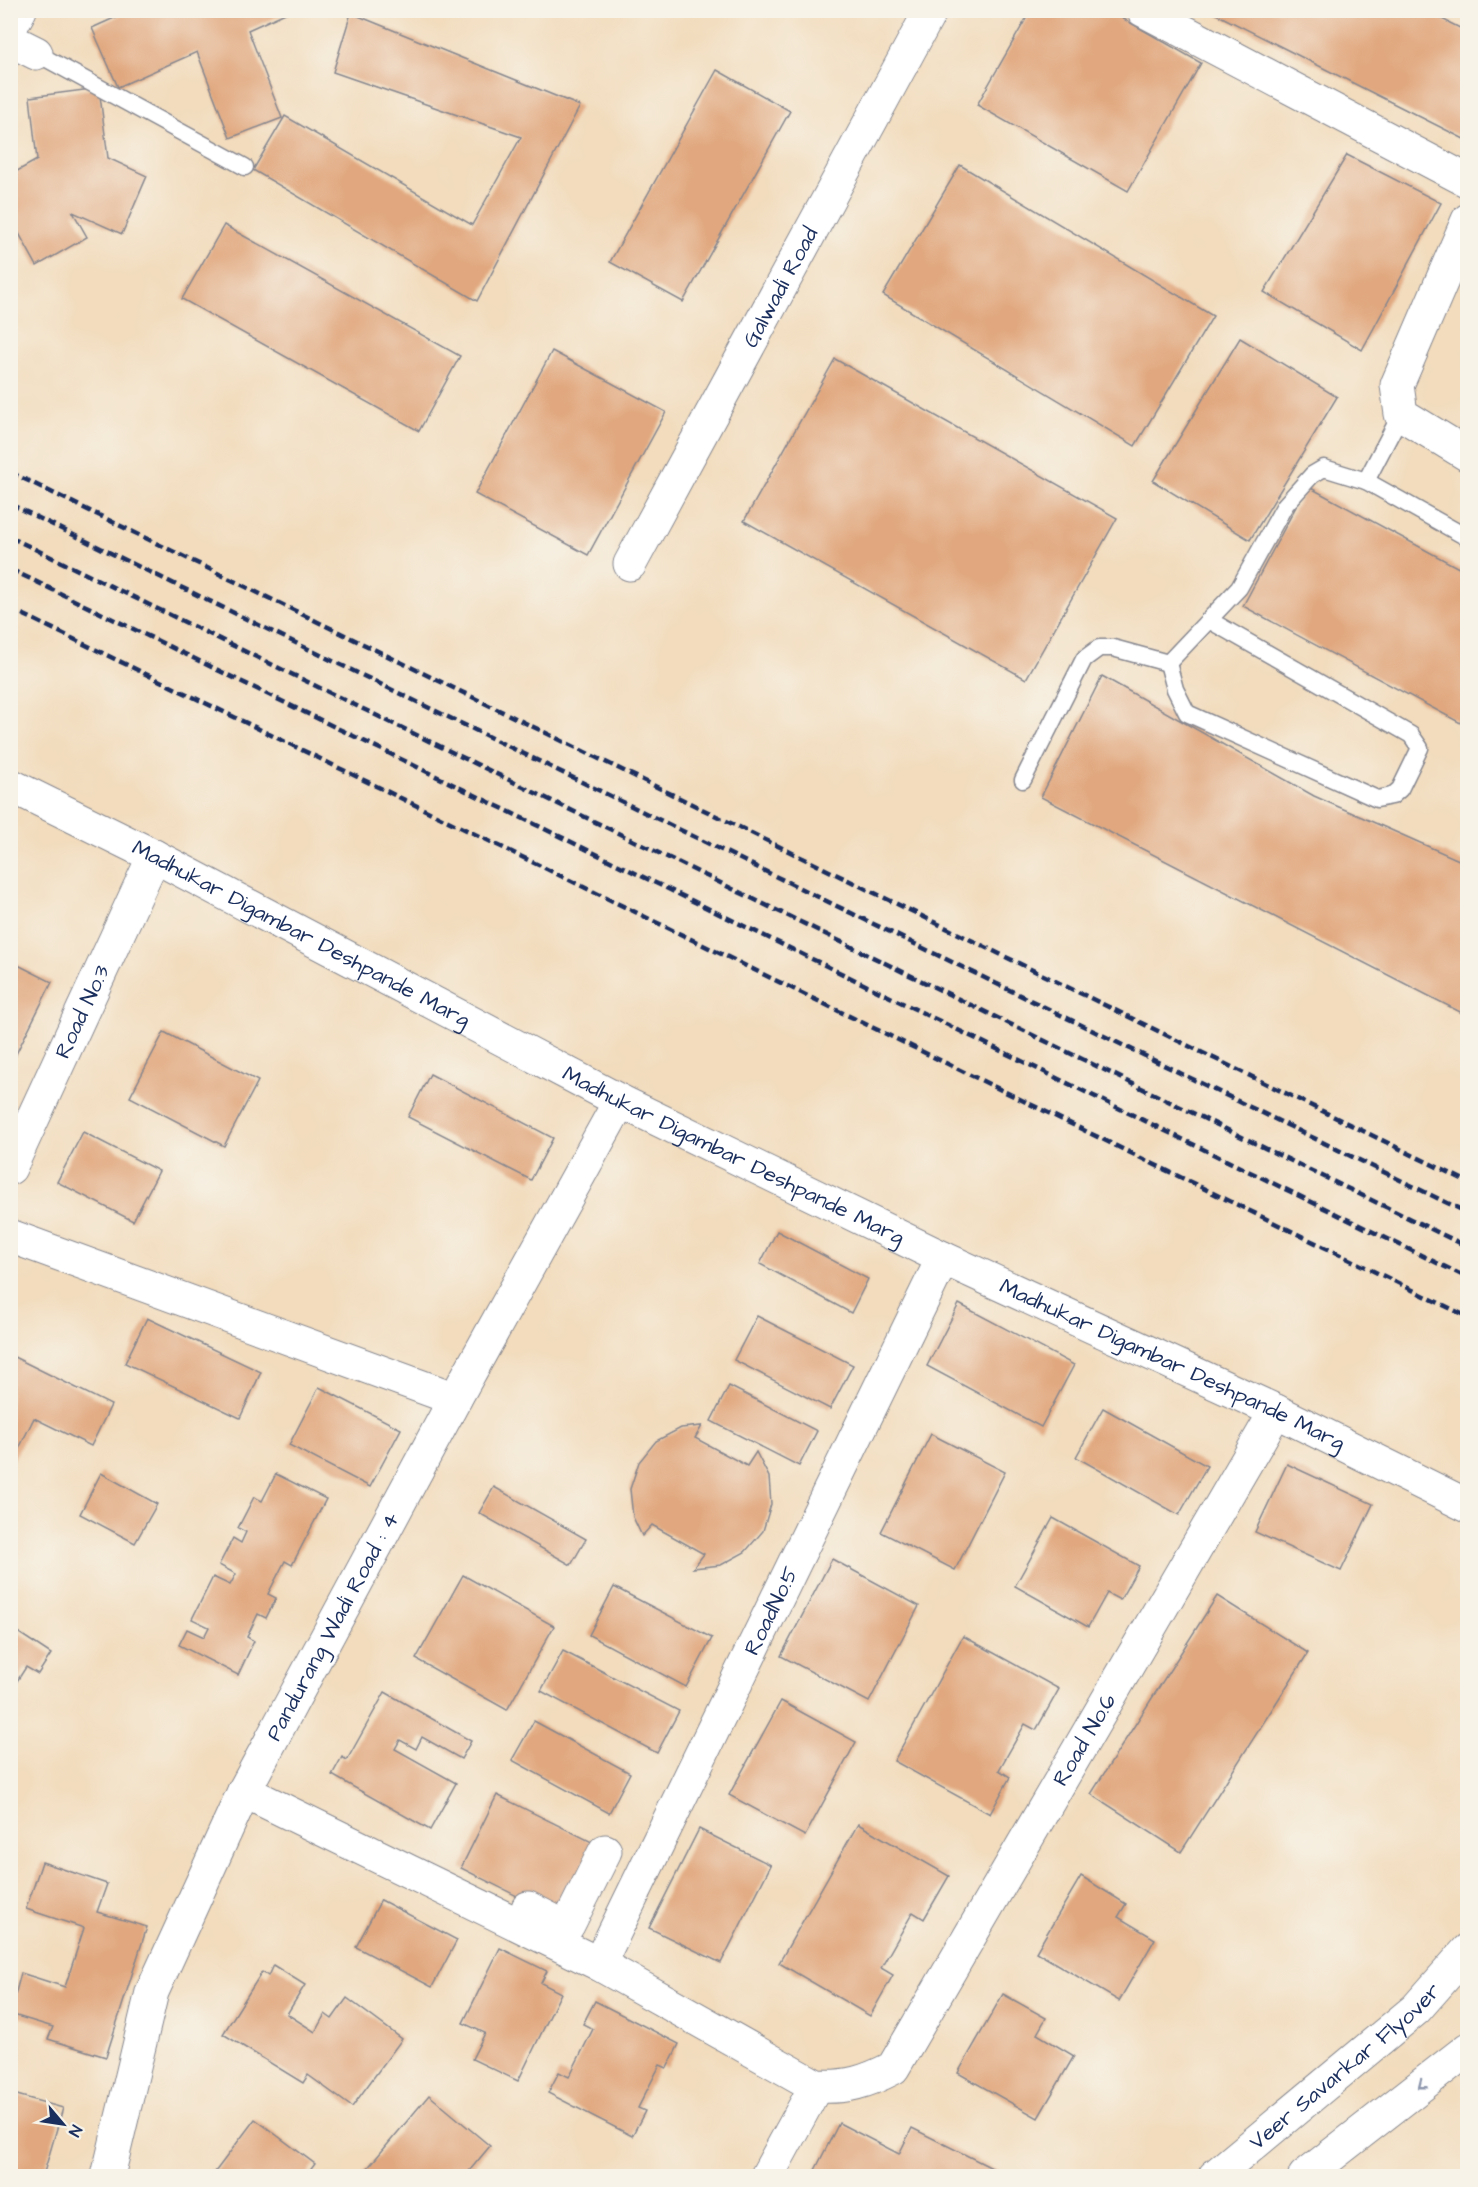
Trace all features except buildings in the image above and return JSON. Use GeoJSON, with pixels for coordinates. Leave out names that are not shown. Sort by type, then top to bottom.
{"type":"FeatureCollection","features":[{"type":"Feature","properties":{"kind":"street"},"geometry":{"type":"LineString","coordinates":[[20,10],[22,43]]}},
{"type":"Feature","properties":{"kind":"street","name":"Galwadi Road"},"geometry":{"type":"LineString","coordinates":[[630,564],[931,10]]}},
{"type":"Feature","properties":{"kind":"street"},"geometry":{"type":"LineString","coordinates":[[1143,10],[1467,181]]}},
{"type":"Feature","properties":{"kind":"street"},"geometry":{"type":"LineString","coordinates":[[1467,220],[1397,385],[1401,414],[1467,454]]}},
{"type":"Feature","properties":{"kind":"street","name":"Madhukar Digambar Deshpande Marg"},"geometry":{"type":"LineString","coordinates":[[10,785],[154,856],[620,1101],[943,1258],[1276,1411],[1467,1506]]}},
{"type":"Feature","properties":{"kind":"street","name":"Road No.3"},"geometry":{"type":"LineString","coordinates":[[10,1168],[154,856]]}},
{"type":"Feature","properties":{"kind":"street","name":"Pandurang Wadi Road : 4"},"geometry":{"type":"LineString","coordinates":[[108,2176],[152,1992],[244,1791],[455,1400],[620,1101]]}},
{"type":"Feature","properties":{"kind":"street"},"geometry":{"type":"LineString","coordinates":[[10,1236],[455,1400]]}},
{"type":"Feature","properties":{"kind":"street","name":"RoadNo.5"},"geometry":{"type":"LineString","coordinates":[[599,1964],[943,1258]]}},
{"type":"Feature","properties":{"kind":"street","name":"Road No.6"},"geometry":{"type":"LineString","coordinates":[[816,2086],[837,2088],[867,2082],[893,2068],[1276,1411]]}},
{"type":"Feature","properties":{"kind":"street"},"geometry":{"type":"LineString","coordinates":[[244,1791],[599,1964],[816,2086],[767,2176]]}},
{"type":"Feature","properties":{"kind":"street"},"geometry":{"type":"LineString","coordinates":[[458,1874],[563,1926],[570,1922],[605,1851]]}},
{"type":"Feature","properties":{"kind":"street"},"geometry":{"type":"LineString","coordinates":[[588,1885],[628,1905]]}},
{"type":"Feature","properties":{"kind":"street","name":"Veer Savarkar Flyover"},"geometry":{"type":"LineString","coordinates":[[1215,2176],[1416,2009],[1467,1950]]}},
{"type":"Feature","properties":{"kind":"street"},"geometry":{"type":"LineString","coordinates":[[1305,2176],[1467,2049]]}},
{"type":"Feature","properties":{"kind":"lane"},"geometry":{"type":"LineString","coordinates":[[22,43],[245,166]]}},
{"type":"Feature","properties":{"kind":"lane"},"geometry":{"type":"LineString","coordinates":[[1366,481],[1401,414]]}},
{"type":"Feature","properties":{"kind":"lane"},"geometry":{"type":"LineString","coordinates":[[1168,663],[1239,588],[1286,505],[1312,475],[1324,468],[1366,481],[1467,538]]}},
{"type":"Feature","properties":{"kind":"lane"},"geometry":{"type":"LineString","coordinates":[[1168,663],[1175,689],[1187,713],[1377,799],[1392,796],[1400,789],[1420,748],[1411,735],[1209,620]]}},
{"type":"Feature","properties":{"kind":"lane"},"geometry":{"type":"LineString","coordinates":[[1023,780],[1084,659],[1099,648],[1113,648],[1168,663]]}},
{"type":"Feature","properties":{"kind":"railway"},"geometry":{"type":"LineString","coordinates":[[10,472],[1468,1182]]}},
{"type":"Feature","properties":{"kind":"railway"},"geometry":{"type":"LineString","coordinates":[[10,504],[1468,1213]]}},
{"type":"Feature","properties":{"kind":"railway"},"geometry":{"type":"LineString","coordinates":[[10,537],[1468,1247]]}},
{"type":"Feature","properties":{"kind":"railway"},"geometry":{"type":"LineString","coordinates":[[10,569],[1468,1278]]}},
{"type":"Feature","properties":{"kind":"railway"},"geometry":{"type":"LineString","coordinates":[[10,608],[1468,1317]]}}]}
